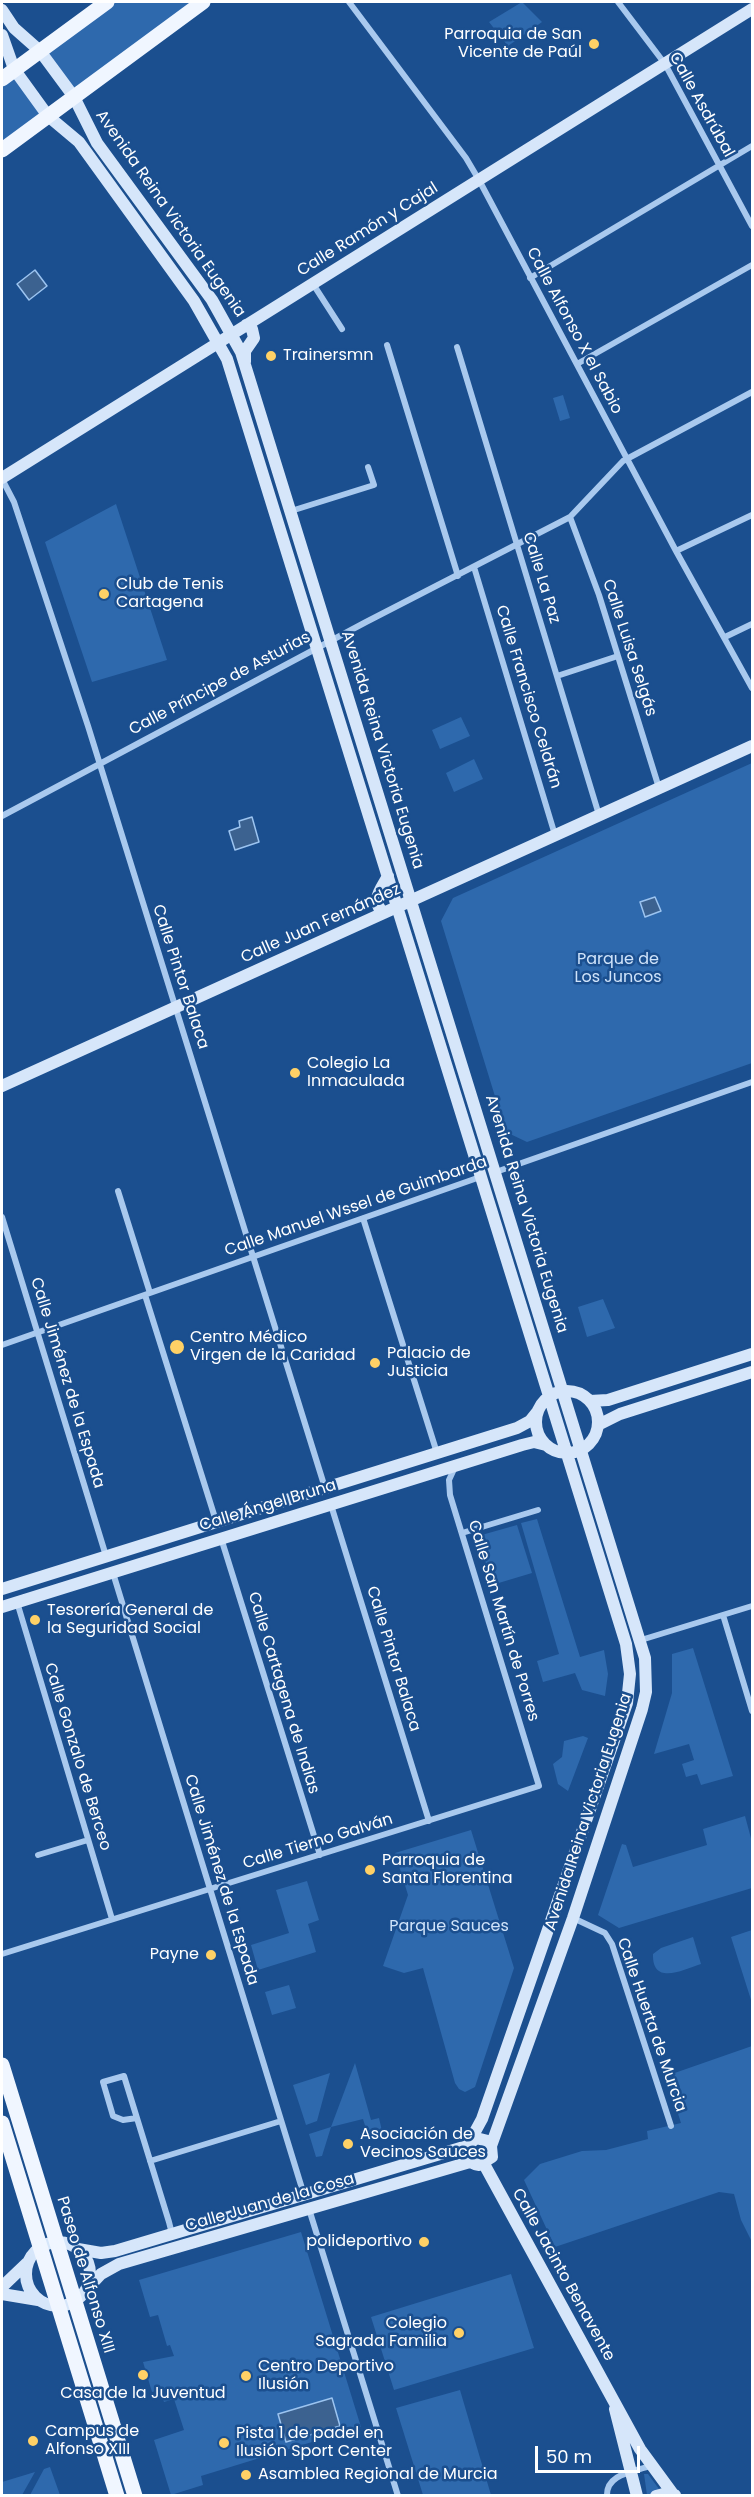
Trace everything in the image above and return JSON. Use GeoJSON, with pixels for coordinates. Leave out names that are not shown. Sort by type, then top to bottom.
{"type":"FeatureCollection","features":[{"type":"Feature","properties":{"kind":"main road"},"geometry":{"type":"LineString","coordinates":[[2,79],[107,2]]}},
{"type":"Feature","properties":{"kind":"main road"},"geometry":{"type":"LineString","coordinates":[[2,150],[203,2]]}},
{"type":"Feature","properties":{"kind":"main road","name":"Calle Ramón y Cajal"},"geometry":{"type":"LineString","coordinates":[[2,478],[753,9]]}},
{"type":"Feature","properties":{"kind":"main road","name":"Avenida Reina Victoria Eugenia"},"geometry":{"type":"LineString","coordinates":[[2,10],[14,28],[40,51],[74,97],[97,143],[212,300],[233,334],[245,363],[641,1640],[646,1675],[642,1709],[573,1918],[491,2146]]}},
{"type":"Feature","properties":{"kind":"main road","name":"Avenida Reina Victoria Eugenia"},"geometry":{"type":"LineString","coordinates":[[2,34],[14,69],[48,116],[79,142],[194,301],[220,342],[318,648],[626,1644],[629,1688],[564,1887],[482,2119],[469,2143]]}},
{"type":"Feature","properties":{"kind":"main road"},"geometry":{"type":"LineString","coordinates":[[245,363],[245,351],[254,338],[252,329],[246,325]]}},
{"type":"Feature","properties":{"kind":"main road","name":"Calle Juan Fernández"},"geometry":{"type":"LineString","coordinates":[[2,1086],[753,746]]}},
{"type":"Feature","properties":{"kind":"main road"},"geometry":{"type":"LineString","coordinates":[[384,913],[378,908],[377,896],[388,876]]}},
{"type":"Feature","properties":{"kind":"main road"},"geometry":{"type":"LineString","coordinates":[[590,1401],[608,1400],[753,1354]]}},
{"type":"Feature","properties":{"kind":"main road"},"geometry":{"type":"LineString","coordinates":[[598,1425],[620,1414],[753,1372]]}},
{"type":"Feature","properties":{"kind":"main road"},"geometry":{"type":"LineString","coordinates":[[564,1391],[576,1392],[590,1401],[597,1412],[598,1425],[593,1440],[582,1450],[566,1454],[546,1445],[537,1429],[538,1411],[549,1397],[564,1391]]}},
{"type":"Feature","properties":{"kind":"main road","name":"Calle Ángel Bruna"},"geometry":{"type":"LineString","coordinates":[[2,1589],[517,1428],[530,1421],[538,1411]]}},
{"type":"Feature","properties":{"kind":"main road","name":"Calle Ángel Bruna"},"geometry":{"type":"LineString","coordinates":[[2,1607],[522,1444],[534,1442],[546,1445]]}},
{"type":"Feature","properties":{"kind":"main road","name":"Paseo de Alfonso XIII"},"geometry":{"type":"LineString","coordinates":[[2,2065],[135,2496]]}},
{"type":"Feature","properties":{"kind":"main road"},"geometry":{"type":"LineString","coordinates":[[446,2154],[482,2119]]}},
{"type":"Feature","properties":{"kind":"main road","name":"Paseo de Alfonso XIII"},"geometry":{"type":"LineString","coordinates":[[2,2123],[52,2305],[117,2496]]}},
{"type":"Feature","properties":{"kind":"main road"},"geometry":{"type":"LineString","coordinates":[[482,2138],[491,2146],[492,2157],[484,2164],[470,2162],[467,2157],[469,2143],[482,2138]]}},
{"type":"Feature","properties":{"kind":"main road","name":"Calle Juan de la Cosa"},"geometry":{"type":"LineString","coordinates":[[56,2242],[78,2249],[108,2252],[446,2154],[469,2143]]}},
{"type":"Feature","properties":{"kind":"main road","name":"Calle Juan de la Cosa"},"geometry":{"type":"LineString","coordinates":[[75,2301],[101,2274],[119,2264],[470,2162]]}},
{"type":"Feature","properties":{"kind":"main road","name":"Calle Jacinto Benavente"},"geometry":{"type":"LineString","coordinates":[[484,2164],[650,2466],[675,2495]]}},
{"type":"Feature","properties":{"kind":"main road"},"geometry":{"type":"LineString","coordinates":[[2,2287],[19,2274],[36,2252],[56,2242]]}},
{"type":"Feature","properties":{"kind":"main road"},"geometry":{"type":"LineString","coordinates":[[78,2249],[89,2268],[86,2290]]}},
{"type":"Feature","properties":{"kind":"main road"},"geometry":{"type":"LineString","coordinates":[[36,2252],[27,2269],[28,2286],[34,2295],[52,2305]]}},
{"type":"Feature","properties":{"kind":"main road"},"geometry":{"type":"LineString","coordinates":[[2,2294],[22,2295],[52,2305],[75,2301]]}},
{"type":"Feature","properties":{"kind":"main road","name":"Calle Jacinto Benavente"},"geometry":{"type":"LineString","coordinates":[[614,2402],[637,2496]]}},
{"type":"Feature","properties":{"kind":"main road"},"geometry":{"type":"LineString","coordinates":[[656,2496],[675,2495]]}},
{"type":"Feature","properties":{"kind":"street","name":"Calle Alfonso X el Sabio"},"geometry":{"type":"LineString","coordinates":[[349,2],[466,158],[479,180],[676,551],[753,688]]}},
{"type":"Feature","properties":{"kind":"street","name":"Calle Asdrúbal"},"geometry":{"type":"LineString","coordinates":[[618,2],[665,64],[753,226]]}},
{"type":"Feature","properties":{"kind":"street"},"geometry":{"type":"LineString","coordinates":[[530,278],[753,146]]}},
{"type":"Feature","properties":{"kind":"street"},"geometry":{"type":"LineString","coordinates":[[577,364],[753,265]]}},
{"type":"Feature","properties":{"kind":"street"},"geometry":{"type":"LineString","coordinates":[[313,284],[342,329]]}},
{"type":"Feature","properties":{"kind":"street"},"geometry":{"type":"LineString","coordinates":[[387,345],[458,576]]}},
{"type":"Feature","properties":{"kind":"street","name":"Calle La Paz"},"geometry":{"type":"LineString","coordinates":[[457,347],[599,816]]}},
{"type":"Feature","properties":{"kind":"street","name":"Calle Príncipe de Asturias"},"geometry":{"type":"LineString","coordinates":[[2,816],[331,640],[570,518],[628,459],[753,392]]}},
{"type":"Feature","properties":{"kind":"street"},"geometry":{"type":"LineString","coordinates":[[291,511],[374,485],[368,467]]}},
{"type":"Feature","properties":{"kind":"street","name":"Calle Pintor Balaca"},"geometry":{"type":"LineString","coordinates":[[2,478],[15,502],[99,763],[325,1488]]}},
{"type":"Feature","properties":{"kind":"street"},"geometry":{"type":"LineString","coordinates":[[676,551],[753,515]]}},
{"type":"Feature","properties":{"kind":"street","name":"Calle Luisa Selgás"},"geometry":{"type":"LineString","coordinates":[[570,518],[618,656],[659,788]]}},
{"type":"Feature","properties":{"kind":"street","name":"Calle Francisco Celdrán"},"geometry":{"type":"LineString","coordinates":[[474,567],[555,836]]}},
{"type":"Feature","properties":{"kind":"street"},"geometry":{"type":"LineString","coordinates":[[725,637],[753,624]]}},
{"type":"Feature","properties":{"kind":"street"},"geometry":{"type":"LineString","coordinates":[[557,675],[618,656]]}},
{"type":"Feature","properties":{"kind":"street","name":"Calle Manuel Wssel de Guimbarda"},"geometry":{"type":"LineString","coordinates":[[2,1345],[753,1082]]}},
{"type":"Feature","properties":{"kind":"street"},"geometry":{"type":"LineString","coordinates":[[118,1191],[216,1521]]}},
{"type":"Feature","properties":{"kind":"street","name":"Calle Jiménez de la Espada"},"geometry":{"type":"LineString","coordinates":[[2,1217],[106,1556]]}},
{"type":"Feature","properties":{"kind":"street"},"geometry":{"type":"LineString","coordinates":[[363,1218],[437,1453]]}},
{"type":"Feature","properties":{"kind":"street","name":"Calle San Martín de Porres"},"geometry":{"type":"LineString","coordinates":[[456,1465],[449,1480],[449,1487],[539,1786]]}},
{"type":"Feature","properties":{"kind":"street","name":"Calle Pintor Balaca"},"geometry":{"type":"LineString","coordinates":[[331,1504],[429,1821]]}},
{"type":"Feature","properties":{"kind":"street"},"geometry":{"type":"LineString","coordinates":[[462,1533],[538,1510]]}},
{"type":"Feature","properties":{"kind":"street","name":"Calle Cartagena de Indias"},"geometry":{"type":"LineString","coordinates":[[221,1538],[320,1855]]}},
{"type":"Feature","properties":{"kind":"street","name":"Calle Jiménez de la Espada"},"geometry":{"type":"LineString","coordinates":[[113,1572],[304,2195]]}},
{"type":"Feature","properties":{"kind":"street","name":"Calle Gonzalo de Berceo"},"geometry":{"type":"LineString","coordinates":[[16,1602],[112,1918]]}},
{"type":"Feature","properties":{"kind":"street"},"geometry":{"type":"LineString","coordinates":[[641,1640],[753,1606]]}},
{"type":"Feature","properties":{"kind":"street"},"geometry":{"type":"LineString","coordinates":[[723,1615],[753,1711]]}},
{"type":"Feature","properties":{"kind":"street","name":"Calle Tierno Galván"},"geometry":{"type":"LineString","coordinates":[[2,1954],[539,1786]]}},
{"type":"Feature","properties":{"kind":"street"},"geometry":{"type":"LineString","coordinates":[[38,1855],[88,1840]]}},
{"type":"Feature","properties":{"kind":"street","name":"Calle Huerta de Murcia"},"geometry":{"type":"LineString","coordinates":[[573,1918],[605,1933],[612,1944],[671,2126]]}},
{"type":"Feature","properties":{"kind":"street"},"geometry":{"type":"LineString","coordinates":[[137,2118],[123,2120],[113,2116],[103,2082],[124,2076],[137,2118],[172,2234]]}},
{"type":"Feature","properties":{"kind":"street"},"geometry":{"type":"LineString","coordinates":[[150,2161],[281,2121]]}},
{"type":"Feature","properties":{"kind":"street"},"geometry":{"type":"LineString","coordinates":[[309,2209],[398,2496]]}},
{"type":"Feature","properties":{"kind":"street"},"geometry":{"type":"LineString","coordinates":[[607,2496],[607,2487],[612,2479],[650,2466]]}},
{"type":"Feature","properties":{"kind":"green space"},"geometry":{"type":"Polygon","coordinates":[[[107,2],[203,2],[74,97],[40,51],[107,2]]]}},
{"type":"Feature","properties":{"kind":"green space"},"geometry":{"type":"Polygon","coordinates":[[[522,2],[542,22],[508,46],[489,22],[522,2]]]}},
{"type":"Feature","properties":{"kind":"green space"},"geometry":{"type":"Polygon","coordinates":[[[14,69],[48,116],[2,150],[2,79],[14,69]]]}},
{"type":"Feature","properties":{"kind":"green space"},"geometry":{"type":"Polygon","coordinates":[[[563,395],[570,418],[560,421],[553,398],[563,395]]]}},
{"type":"Feature","properties":{"kind":"green space","name":"Club de Tenis Cartagena"},"geometry":{"type":"Polygon","coordinates":[[[116,504],[167,660],[92,682],[45,542],[116,504]]]}},
{"type":"Feature","properties":{"kind":"green space"},"geometry":{"type":"Polygon","coordinates":[[[461,717],[470,736],[440,749],[432,730],[461,717]]]}},
{"type":"Feature","properties":{"kind":"green space"},"geometry":{"type":"Polygon","coordinates":[[[474,759],[483,779],[454,792],[446,773],[474,759]]]}},
{"type":"Feature","properties":{"kind":"green space","name":"Parque de Los Juncos"},"geometry":{"type":"Polygon","coordinates":[[[752,763],[752,1063],[527,1142],[506,1132],[441,921],[453,898],[752,763]]]}},
{"type":"Feature","properties":{"kind":"green space"},"geometry":{"type":"Polygon","coordinates":[[[603,1299],[615,1328],[587,1337],[578,1307],[603,1299]]]}},
{"type":"Feature","properties":{"kind":"green space"},"geometry":{"type":"Polygon","coordinates":[[[537,1519],[580,1657],[604,1650],[608,1674],[605,1696],[582,1690],[575,1673],[543,1682],[537,1661],[559,1654],[521,1523],[537,1519]]]}},
{"type":"Feature","properties":{"kind":"green space"},"geometry":{"type":"Polygon","coordinates":[[[517,1525],[532,1573],[492,1585],[478,1536],[517,1525]]]}},
{"type":"Feature","properties":{"kind":"green space"},"geometry":{"type":"Polygon","coordinates":[[[693,1648],[733,1776],[701,1785],[697,1774],[686,1777],[682,1764],[694,1760],[689,1744],[654,1754],[672,1693],[672,1654],[693,1648]]]}},
{"type":"Feature","properties":{"kind":"green space"},"geometry":{"type":"Polygon","coordinates":[[[583,1736],[588,1738],[568,1791],[558,1784],[553,1764],[562,1757],[564,1741],[583,1736]]]}},
{"type":"Feature","properties":{"kind":"green space"},"geometry":{"type":"Polygon","coordinates":[[[745,1816],[752,1842],[752,1888],[619,1928],[598,1915],[622,1844],[626,1845],[633,1867],[707,1845],[703,1829],[745,1816]]]}},
{"type":"Feature","properties":{"kind":"green space","name":"Parque Sauces"},"geometry":{"type":"Polygon","coordinates":[[[471,1830],[514,1968],[475,2087],[465,2092],[455,2083],[423,1968],[404,1973],[383,1966],[408,1895],[395,1853],[471,1830]]]}},
{"type":"Feature","properties":{"kind":"green space"},"geometry":{"type":"Polygon","coordinates":[[[307,1881],[319,1920],[308,1924],[316,1952],[258,1970],[251,1945],[289,1933],[276,1890],[307,1881]]]}},
{"type":"Feature","properties":{"kind":"green space"},"geometry":{"type":"Polygon","coordinates":[[[752,1930],[752,2003],[731,1937],[752,1930]]]}},
{"type":"Feature","properties":{"kind":"green space"},"geometry":{"type":"Polygon","coordinates":[[[693,1937],[701,1964],[678,1972],[663,1973],[658,1970],[654,1964],[653,1954],[661,1948],[693,1937]]]}},
{"type":"Feature","properties":{"kind":"green space"},"geometry":{"type":"Polygon","coordinates":[[[289,1985],[296,2008],[272,2015],[265,1992],[289,1985]]]}},
{"type":"Feature","properties":{"kind":"green space"},"geometry":{"type":"Polygon","coordinates":[[[752,2046],[752,2242],[741,2220],[734,2194],[719,2192],[555,2247],[524,2180],[540,2164],[582,2151],[606,2150],[648,2139],[647,2131],[681,2123],[666,2076],[752,2046]]]}},
{"type":"Feature","properties":{"kind":"green space"},"geometry":{"type":"Polygon","coordinates":[[[355,2063],[371,2120],[379,2118],[382,2131],[368,2135],[363,2119],[331,2127],[355,2063]]]}},
{"type":"Feature","properties":{"kind":"green space"},"geometry":{"type":"Polygon","coordinates":[[[330,2073],[317,2121],[306,2125],[293,2085],[330,2073]]]}},
{"type":"Feature","properties":{"kind":"green space"},"geometry":{"type":"Polygon","coordinates":[[[331,2127],[322,2156],[316,2157],[309,2134],[331,2127]]]}},
{"type":"Feature","properties":{"kind":"green space","name":"Centro Deportivo Ilusión"},"geometry":{"type":"Polygon","coordinates":[[[301,2232],[361,2427],[201,2476],[203,2485],[171,2495],[154,2440],[184,2430],[174,2399],[164,2402],[160,2390],[152,2392],[143,2362],[174,2356],[170,2345],[167,2346],[158,2315],[150,2317],[139,2280],[301,2232]]]}},
{"type":"Feature","properties":{"kind":"green space"},"geometry":{"type":"Polygon","coordinates":[[[511,2274],[534,2348],[394,2390],[371,2317],[511,2274]]]}},
{"type":"Feature","properties":{"kind":"green space"},"geometry":{"type":"Polygon","coordinates":[[[460,2390],[491,2495],[423,2495],[396,2408],[460,2390]]]}},
{"type":"Feature","properties":{"kind":"green space"},"geometry":{"type":"Polygon","coordinates":[[[50,2467],[60,2495],[30,2495],[44,2469],[50,2467]]]}},
{"type":"Feature","properties":{"kind":"green space"},"geometry":{"type":"Polygon","coordinates":[[[35,2472],[22,2495],[2,2495],[2,2482],[35,2472]]]}},
{"type":"Feature","properties":{"kind":"green space"},"geometry":{"type":"Polygon","coordinates":[[[644,2474],[648,2474],[659,2489],[653,2495],[647,2495],[644,2474]]]}},
{"type":"Feature","properties":{"kind":"shaded area"},"geometry":{"type":"Polygon","coordinates":[[[35,270],[47,286],[29,300],[17,284],[35,270]]]}},
{"type":"Feature","properties":{"kind":"shaded area"},"geometry":{"type":"Polygon","coordinates":[[[252,817],[259,842],[235,850],[229,831],[240,827],[239,821],[252,817]]]}},
{"type":"Feature","properties":{"kind":"shaded area"},"geometry":{"type":"Polygon","coordinates":[[[655,897],[661,911],[645,917],[640,902],[655,897]]]}},
{"type":"Feature","properties":{"kind":"shaded area"},"geometry":{"type":"Polygon","coordinates":[[[332,2398],[340,2426],[286,2442],[278,2414],[332,2398]]]}},
{"type":"Feature","properties":{"kind":"place","name":"Parroquia de San Vicente de Paúl"},"geometry":{"type":"Point","coordinates":[594,44]}},
{"type":"Feature","properties":{"kind":"place","name":"Trainersmn"},"geometry":{"type":"Point","coordinates":[271,356]}},
{"type":"Feature","properties":{"kind":"place","name":"Club de Tenis Cartagena"},"geometry":{"type":"Point","coordinates":[104,594]}},
{"type":"Feature","properties":{"kind":"place","name":"Colegio La Inmaculada"},"geometry":{"type":"Point","coordinates":[295,1073]}},
{"type":"Feature","properties":{"kind":"place","name":"Centro Médico Virgen de la Caridad"},"geometry":{"type":"Point","coordinates":[177,1347]}},
{"type":"Feature","properties":{"kind":"place","name":"Palacio de Justicia"},"geometry":{"type":"Point","coordinates":[375,1363]}},
{"type":"Feature","properties":{"kind":"place","name":"Tesorería General de la Seguridad Social"},"geometry":{"type":"Point","coordinates":[35,1620]}},
{"type":"Feature","properties":{"kind":"place","name":"Parroquia de Santa Florentina"},"geometry":{"type":"Point","coordinates":[370,1870]}},
{"type":"Feature","properties":{"kind":"place","name":"Payne"},"geometry":{"type":"Point","coordinates":[211,1955]}},
{"type":"Feature","properties":{"kind":"place","name":"Asociación de Vecinos Sauces"},"geometry":{"type":"Point","coordinates":[348,2144]}},
{"type":"Feature","properties":{"kind":"place","name":"polideportivo"},"geometry":{"type":"Point","coordinates":[424,2242]}},
{"type":"Feature","properties":{"kind":"place","name":"Colegio Sagrada Familia"},"geometry":{"type":"Point","coordinates":[459,2333]}},
{"type":"Feature","properties":{"kind":"place","name":"Casa de la Juventud"},"geometry":{"type":"Point","coordinates":[143,2375]}},
{"type":"Feature","properties":{"kind":"place","name":"Centro Deportivo Ilusión"},"geometry":{"type":"Point","coordinates":[246,2376]}},
{"type":"Feature","properties":{"kind":"place","name":"Campus de Alfonso XIII"},"geometry":{"type":"Point","coordinates":[33,2441]}},
{"type":"Feature","properties":{"kind":"place","name":"Pista 1 de padel en Ilusión Sport Center"},"geometry":{"type":"Point","coordinates":[224,2443]}},
{"type":"Feature","properties":{"kind":"place","name":"Asamblea Regional de Murcia"},"geometry":{"type":"Point","coordinates":[246,2475]}}]}
